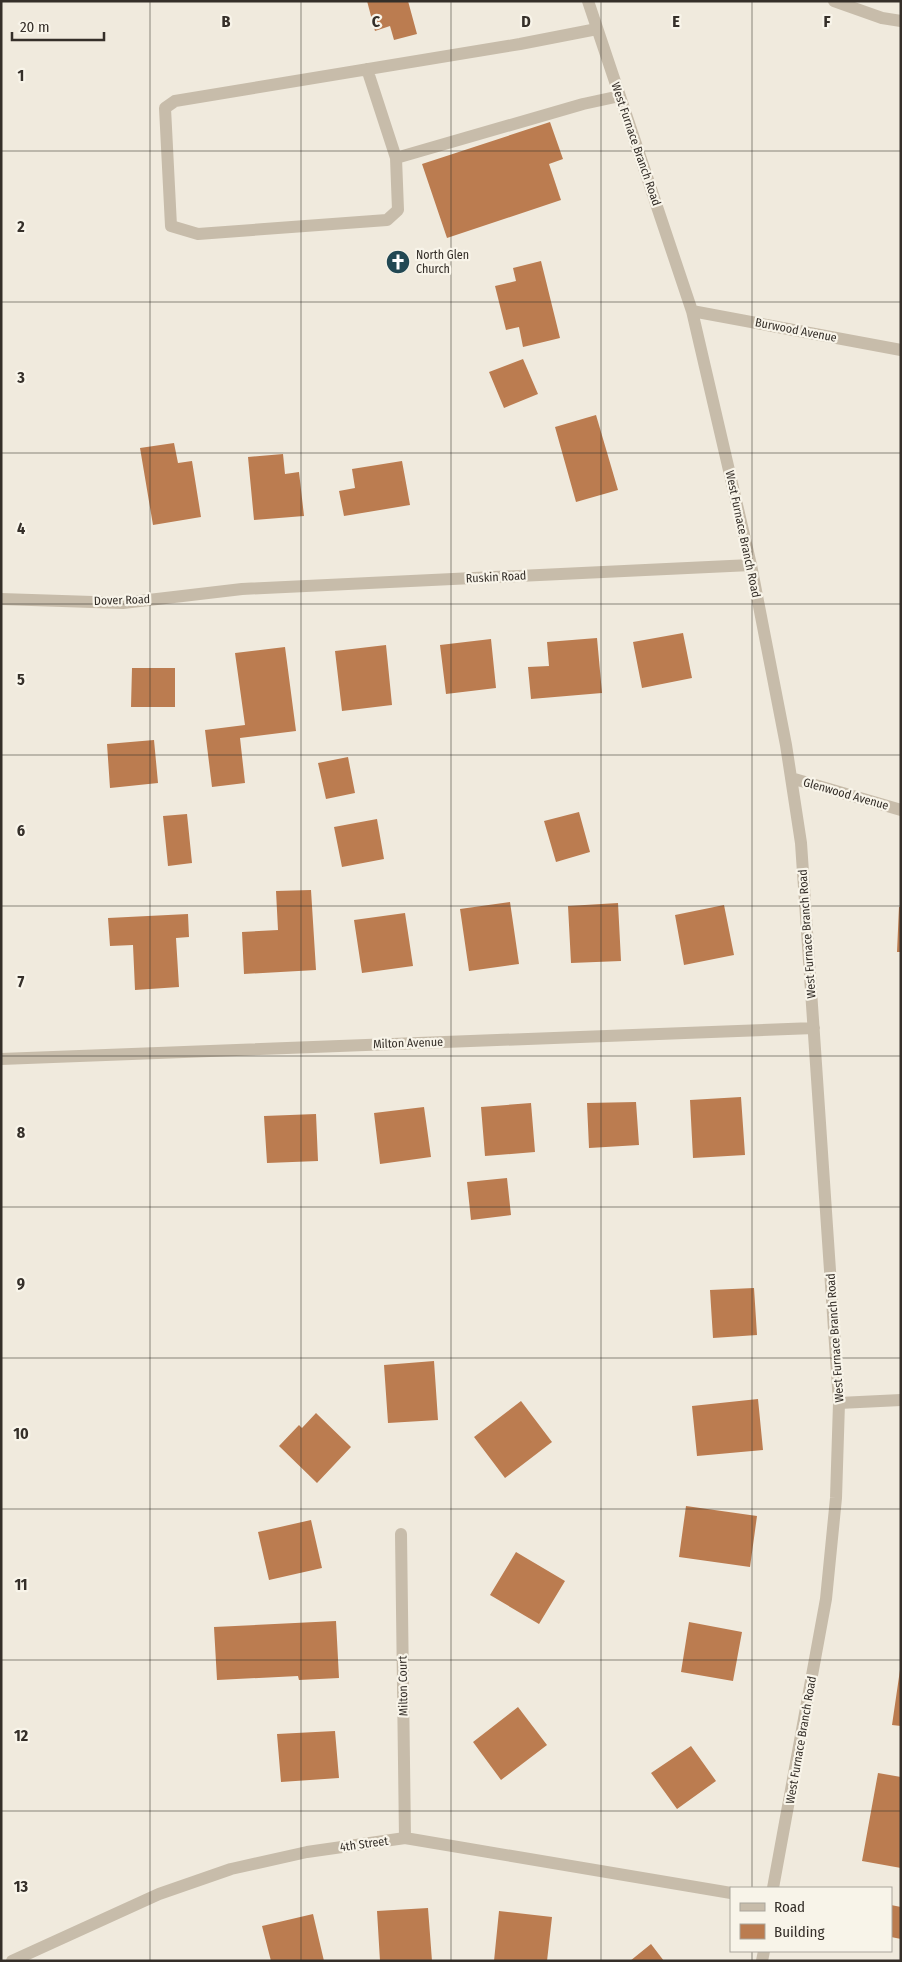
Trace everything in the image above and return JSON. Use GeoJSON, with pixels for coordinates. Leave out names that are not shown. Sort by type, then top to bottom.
{"type":"FeatureCollection","features":[{"type":"Feature","properties":{"kind":"street","name":"West Furnace Branch Road"},"geometry":{"type":"LineString","coordinates":[[588,1],[692,310],[751,565],[791,778],[801,844],[839,1403],[836,1498],[826,1599],[774,1887]]}},
{"type":"Feature","properties":{"kind":"street"},"geometry":{"type":"LineString","coordinates":[[834,1],[882,18],[901,21]]}},
{"type":"Feature","properties":{"kind":"street"},"geometry":{"type":"LineString","coordinates":[[367,69],[396,158],[398,210],[387,220],[198,234],[171,226],[165,108],[175,101],[597,29]]}},
{"type":"Feature","properties":{"kind":"street"},"geometry":{"type":"LineString","coordinates":[[396,158],[583,104],[620,96]]}},
{"type":"Feature","properties":{"kind":"street","name":"Burwood Avenue"},"geometry":{"type":"LineString","coordinates":[[692,310],[901,350]]}},
{"type":"Feature","properties":{"kind":"street","name":"Ruskin Road"},"geometry":{"type":"LineString","coordinates":[[242,589],[751,565]]}},
{"type":"Feature","properties":{"kind":"street","name":"Dover Road"},"geometry":{"type":"LineString","coordinates":[[1,599],[124,603],[242,589]]}},
{"type":"Feature","properties":{"kind":"street","name":"Glenwood Avenue"},"geometry":{"type":"LineString","coordinates":[[791,778],[901,810]]}},
{"type":"Feature","properties":{"kind":"street","name":"Milton Avenue"},"geometry":{"type":"LineString","coordinates":[[1,1059],[814,1028]]}},
{"type":"Feature","properties":{"kind":"street"},"geometry":{"type":"LineString","coordinates":[[839,1403],[901,1400]]}},
{"type":"Feature","properties":{"kind":"street","name":"Milton Court"},"geometry":{"type":"LineString","coordinates":[[401,1534],[405,1838]]}},
{"type":"Feature","properties":{"kind":"street","name":"4th Street"},"geometry":{"type":"LineString","coordinates":[[12,1961],[159,1894],[231,1870],[306,1852],[405,1838],[730,1893]]}},
{"type":"Feature","properties":{"kind":"building"},"geometry":{"type":"Polygon","coordinates":[[[367,1],[408,1],[417,34],[394,40],[390,26],[375,31],[367,1]]]}},
{"type":"Feature","properties":{"kind":"building"},"geometry":{"type":"Polygon","coordinates":[[[550,122],[563,159],[549,164],[561,200],[447,238],[422,164],[550,122]]]}},
{"type":"Feature","properties":{"kind":"building"},"geometry":{"type":"Polygon","coordinates":[[[541,261],[560,338],[523,347],[519,327],[506,330],[495,286],[516,281],[513,268],[541,261]]]}},
{"type":"Feature","properties":{"kind":"building"},"geometry":{"type":"Polygon","coordinates":[[[523,359],[538,394],[504,408],[489,372],[523,359]]]}},
{"type":"Feature","properties":{"kind":"building"},"geometry":{"type":"Polygon","coordinates":[[[596,415],[618,490],[576,502],[555,427],[596,415]]]}},
{"type":"Feature","properties":{"kind":"building"},"geometry":{"type":"Polygon","coordinates":[[[174,443],[178,463],[192,461],[201,517],[153,525],[140,448],[174,443]]]}},
{"type":"Feature","properties":{"kind":"building"},"geometry":{"type":"Polygon","coordinates":[[[283,454],[285,474],[299,472],[304,516],[254,520],[248,457],[283,454]]]}},
{"type":"Feature","properties":{"kind":"building"},"geometry":{"type":"Polygon","coordinates":[[[402,461],[410,505],[344,516],[339,491],[355,488],[352,469],[402,461]]]}},
{"type":"Feature","properties":{"kind":"building"},"geometry":{"type":"Polygon","coordinates":[[[683,633],[692,678],[642,688],[633,642],[683,633]]]}},
{"type":"Feature","properties":{"kind":"building"},"geometry":{"type":"Polygon","coordinates":[[[597,638],[602,693],[531,699],[528,667],[549,666],[547,642],[597,638]]]}},
{"type":"Feature","properties":{"kind":"building"},"geometry":{"type":"Polygon","coordinates":[[[491,639],[496,688],[446,694],[440,645],[491,639]]]}},
{"type":"Feature","properties":{"kind":"building"},"geometry":{"type":"Polygon","coordinates":[[[386,645],[392,705],[342,711],[335,651],[386,645]]]}},
{"type":"Feature","properties":{"kind":"building"},"geometry":{"type":"Polygon","coordinates":[[[285,647],[296,731],[240,738],[245,783],[212,787],[205,730],[245,725],[235,653],[285,647]]]}},
{"type":"Feature","properties":{"kind":"building"},"geometry":{"type":"Polygon","coordinates":[[[132,668],[175,668],[175,707],[131,707],[132,668]]]}},
{"type":"Feature","properties":{"kind":"building"},"geometry":{"type":"Polygon","coordinates":[[[154,740],[158,783],[110,788],[107,744],[154,740]]]}},
{"type":"Feature","properties":{"kind":"building"},"geometry":{"type":"Polygon","coordinates":[[[348,757],[355,793],[326,799],[318,763],[348,757]]]}},
{"type":"Feature","properties":{"kind":"building"},"geometry":{"type":"Polygon","coordinates":[[[579,812],[590,852],[556,862],[544,821],[579,812]]]}},
{"type":"Feature","properties":{"kind":"building"},"geometry":{"type":"Polygon","coordinates":[[[187,814],[192,863],[168,866],[163,816],[187,814]]]}},
{"type":"Feature","properties":{"kind":"building"},"geometry":{"type":"Polygon","coordinates":[[[377,819],[384,859],[342,867],[334,827],[377,819]]]}},
{"type":"Feature","properties":{"kind":"building"},"geometry":{"type":"Polygon","coordinates":[[[311,890],[316,970],[244,974],[242,932],[278,930],[276,891],[311,890]]]}},
{"type":"Feature","properties":{"kind":"building"},"geometry":{"type":"Polygon","coordinates":[[[510,902],[519,964],[469,971],[460,909],[510,902]]]}},
{"type":"Feature","properties":{"kind":"building"},"geometry":{"type":"Polygon","coordinates":[[[618,903],[621,961],[571,963],[568,906],[618,903]]]}},
{"type":"Feature","properties":{"kind":"building"},"geometry":{"type":"Polygon","coordinates":[[[724,905],[734,955],[684,965],[675,915],[724,905]]]}},
{"type":"Feature","properties":{"kind":"building"},"geometry":{"type":"Polygon","coordinates":[[[899,907],[901,907],[901,952],[897,952],[899,907]]]}},
{"type":"Feature","properties":{"kind":"building"},"geometry":{"type":"Polygon","coordinates":[[[405,913],[413,966],[362,973],[354,920],[405,913]]]}},
{"type":"Feature","properties":{"kind":"building"},"geometry":{"type":"Polygon","coordinates":[[[188,914],[189,937],[176,938],[179,987],[135,990],[133,945],[110,946],[108,918],[188,914]]]}},
{"type":"Feature","properties":{"kind":"building"},"geometry":{"type":"Polygon","coordinates":[[[741,1097],[745,1155],[693,1158],[690,1100],[741,1097]]]}},
{"type":"Feature","properties":{"kind":"building"},"geometry":{"type":"Polygon","coordinates":[[[636,1102],[639,1145],[589,1148],[587,1103],[636,1102]]]}},
{"type":"Feature","properties":{"kind":"building"},"geometry":{"type":"Polygon","coordinates":[[[531,1103],[535,1152],[485,1156],[481,1107],[531,1103]]]}},
{"type":"Feature","properties":{"kind":"building"},"geometry":{"type":"Polygon","coordinates":[[[424,1107],[431,1157],[380,1164],[374,1113],[424,1107]]]}},
{"type":"Feature","properties":{"kind":"building"},"geometry":{"type":"Polygon","coordinates":[[[316,1114],[318,1161],[267,1163],[264,1116],[316,1114]]]}},
{"type":"Feature","properties":{"kind":"building"},"geometry":{"type":"Polygon","coordinates":[[[507,1178],[511,1215],[471,1220],[467,1182],[507,1178]]]}},
{"type":"Feature","properties":{"kind":"building"},"geometry":{"type":"Polygon","coordinates":[[[754,1288],[757,1335],[713,1338],[710,1290],[754,1288]]]}},
{"type":"Feature","properties":{"kind":"building"},"geometry":{"type":"Polygon","coordinates":[[[434,1361],[438,1420],[388,1423],[384,1365],[434,1361]]]}},
{"type":"Feature","properties":{"kind":"building"},"geometry":{"type":"Polygon","coordinates":[[[758,1399],[763,1450],[697,1456],[692,1406],[758,1399]]]}},
{"type":"Feature","properties":{"kind":"building"},"geometry":{"type":"Polygon","coordinates":[[[521,1401],[552,1442],[505,1478],[474,1437],[521,1401]]]}},
{"type":"Feature","properties":{"kind":"building"},"geometry":{"type":"Polygon","coordinates":[[[316,1413],[351,1447],[317,1483],[279,1446],[299,1425],[302,1428],[316,1413]]]}},
{"type":"Feature","properties":{"kind":"building"},"geometry":{"type":"Polygon","coordinates":[[[686,1506],[757,1516],[750,1567],[679,1557],[686,1506]]]}},
{"type":"Feature","properties":{"kind":"building"},"geometry":{"type":"Polygon","coordinates":[[[311,1520],[322,1568],[269,1580],[258,1532],[311,1520]]]}},
{"type":"Feature","properties":{"kind":"building"},"geometry":{"type":"Polygon","coordinates":[[[516,1552],[565,1581],[539,1624],[490,1595],[516,1552]]]}},
{"type":"Feature","properties":{"kind":"building"},"geometry":{"type":"Polygon","coordinates":[[[336,1621],[339,1678],[299,1680],[298,1676],[217,1680],[214,1627],[336,1621]]]}},
{"type":"Feature","properties":{"kind":"building"},"geometry":{"type":"Polygon","coordinates":[[[689,1622],[742,1632],[733,1681],[681,1672],[689,1622]]]}},
{"type":"Feature","properties":{"kind":"building"},"geometry":{"type":"Polygon","coordinates":[[[901,1670],[901,1726],[892,1725],[901,1670]]]}},
{"type":"Feature","properties":{"kind":"building"},"geometry":{"type":"Polygon","coordinates":[[[518,1707],[547,1745],[501,1780],[473,1742],[518,1707]]]}},
{"type":"Feature","properties":{"kind":"building"},"geometry":{"type":"Polygon","coordinates":[[[335,1731],[339,1778],[281,1782],[277,1734],[335,1731]]]}},
{"type":"Feature","properties":{"kind":"building"},"geometry":{"type":"Polygon","coordinates":[[[691,1746],[716,1781],[677,1809],[651,1773],[691,1746]]]}},
{"type":"Feature","properties":{"kind":"building"},"geometry":{"type":"Polygon","coordinates":[[[878,1773],[901,1777],[901,1868],[862,1861],[878,1773]]]}},
{"type":"Feature","properties":{"kind":"building"},"geometry":{"type":"Polygon","coordinates":[[[892,1905],[901,1907],[901,1939],[892,1937],[892,1905]]]}},
{"type":"Feature","properties":{"kind":"building"},"geometry":{"type":"Polygon","coordinates":[[[428,1908],[432,1961],[380,1961],[377,1911],[428,1908]]]}},
{"type":"Feature","properties":{"kind":"building"},"geometry":{"type":"Polygon","coordinates":[[[499,1911],[552,1917],[547,1961],[494,1961],[499,1911]]]}},
{"type":"Feature","properties":{"kind":"building"},"geometry":{"type":"Polygon","coordinates":[[[313,1914],[324,1961],[271,1961],[262,1926],[313,1914]]]}},
{"type":"Feature","properties":{"kind":"building"},"geometry":{"type":"Polygon","coordinates":[[[651,1944],[664,1961],[630,1961],[651,1944]]]}},
{"type":"Feature","properties":{"kind":"place","name":"North Glen Church"},"geometry":{"type":"Point","coordinates":[398,262]}}]}
